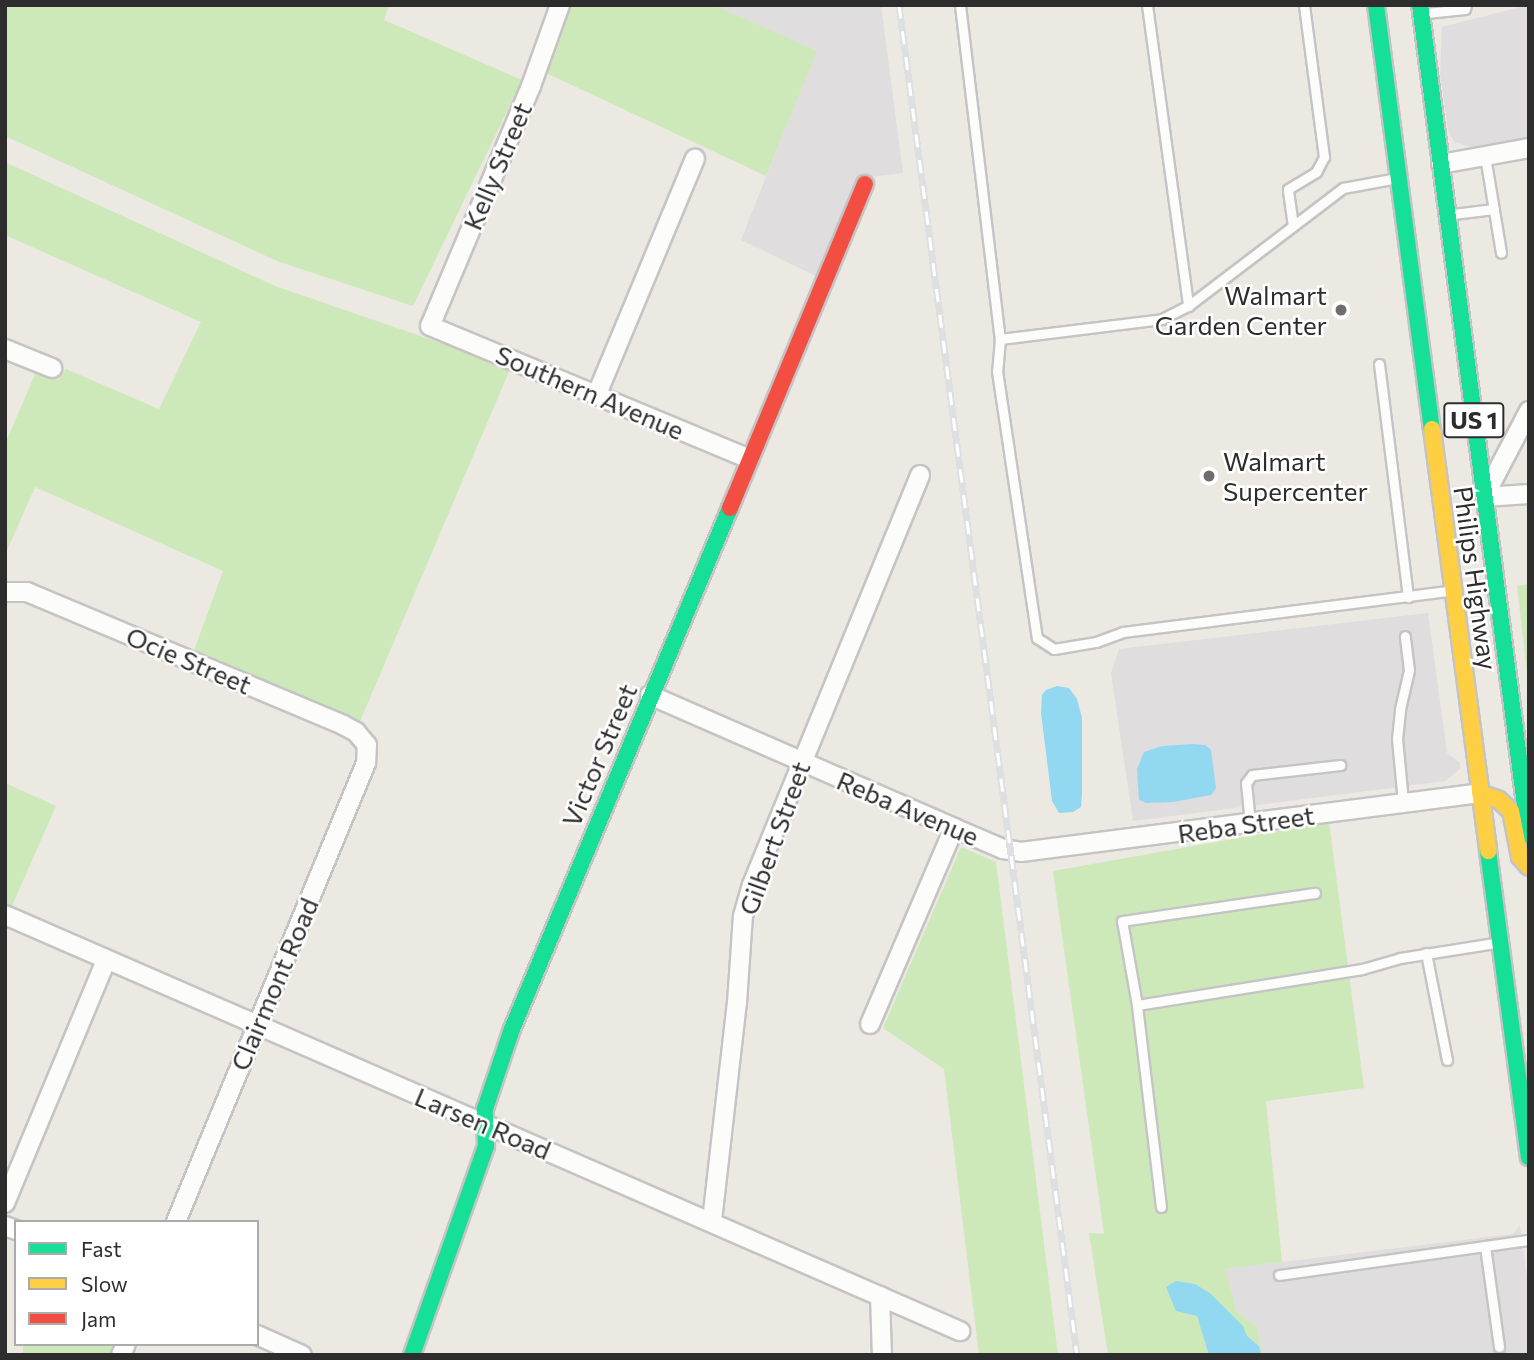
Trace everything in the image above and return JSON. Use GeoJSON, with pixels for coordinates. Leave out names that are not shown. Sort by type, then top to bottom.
{"type":"FeatureCollection","features":[{"type":"Feature","properties":{"kind":"main road","name":"Philips Highway"},"geometry":{"type":"LineString","coordinates":[[1376,5],[1529,1157]]}},
{"type":"Feature","properties":{"kind":"main road","name":"Philips Highway"},"geometry":{"type":"LineString","coordinates":[[1420,9],[1485,497],[1524,758],[1528,829]]}},
{"type":"Feature","properties":{"kind":"main road","name":"Victor Street"},"geometry":{"type":"LineString","coordinates":[[412,1355],[486,1146],[485,1124],[494,1078],[512,1029],[865,184]]}},
{"type":"Feature","properties":{"kind":"main road"},"geometry":{"type":"LineString","coordinates":[[1480,793],[1499,800],[1511,811],[1520,857],[1529,867]]}},
{"type":"Feature","properties":{"kind":"main road"},"geometry":{"type":"LineString","coordinates":[[1495,904],[1510,922],[1517,969],[1523,974]]}},
{"type":"Feature","properties":{"kind":"street","name":"Kelly Street"},"geometry":{"type":"LineString","coordinates":[[430,326],[531,86],[560,5]]}},
{"type":"Feature","properties":{"kind":"street"},"geometry":{"type":"LineString","coordinates":[[1441,164],[1529,148]]}},
{"type":"Feature","properties":{"kind":"street"},"geometry":{"type":"LineString","coordinates":[[597,394],[695,159]]}},
{"type":"Feature","properties":{"kind":"street","name":"Southern Avenue"},"geometry":{"type":"LineString","coordinates":[[430,326],[749,459]]}},
{"type":"Feature","properties":{"kind":"street"},"geometry":{"type":"LineString","coordinates":[[5,348],[52,368]]}},
{"type":"Feature","properties":{"kind":"street"},"geometry":{"type":"LineString","coordinates":[[1485,497],[1529,411]]}},
{"type":"Feature","properties":{"kind":"street","name":"Gilbert Street"},"geometry":{"type":"LineString","coordinates":[[712,1221],[737,1003],[743,916],[752,885],[801,762],[920,475]]}},
{"type":"Feature","properties":{"kind":"street"},"geometry":{"type":"LineString","coordinates":[[1485,497],[1529,494]]}},
{"type":"Feature","properties":{"kind":"street","name":"Ocie Street"},"geometry":{"type":"LineString","coordinates":[[5,592],[27,592],[331,720],[356,733],[367,744]]}},
{"type":"Feature","properties":{"kind":"street","name":"Reba Avenue"},"geometry":{"type":"LineString","coordinates":[[650,695],[1012,851]]}},
{"type":"Feature","properties":{"kind":"street","name":"Clairmont Road"},"geometry":{"type":"LineString","coordinates":[[177,1220],[366,763],[367,744]]}},
{"type":"Feature","properties":{"kind":"street","name":"Reba Street"},"geometry":{"type":"LineString","coordinates":[[1012,851],[1042,852],[1480,793]]}},
{"type":"Feature","properties":{"kind":"street"},"geometry":{"type":"LineString","coordinates":[[870,1024],[954,828]]}},
{"type":"Feature","properties":{"kind":"street","name":"Larsen Road"},"geometry":{"type":"LineString","coordinates":[[5,915],[960,1331]]}},
{"type":"Feature","properties":{"kind":"street"},"geometry":{"type":"LineString","coordinates":[[5,1203],[106,960]]}},
{"type":"Feature","properties":{"kind":"street"},"geometry":{"type":"LineString","coordinates":[[880,1296],[882,1355]]}},
{"type":"Feature","properties":{"kind":"street"},"geometry":{"type":"LineString","coordinates":[[259,1336],[302,1355]]}},
{"type":"Feature","properties":{"kind":"lane"},"geometry":{"type":"LineString","coordinates":[[960,5],[1000,339],[996,371],[1037,638],[1054,649],[1096,642],[1123,632],[1453,591]]}},
{"type":"Feature","properties":{"kind":"lane"},"geometry":{"type":"LineString","coordinates":[[1147,5],[1188,306]]}},
{"type":"Feature","properties":{"kind":"lane"},"geometry":{"type":"LineString","coordinates":[[1293,226],[1288,189],[1316,172],[1324,157],[1304,5]]}},
{"type":"Feature","properties":{"kind":"lane"},"geometry":{"type":"LineString","coordinates":[[1420,9],[1465,9],[1466,5]]}},
{"type":"Feature","properties":{"kind":"lane"},"geometry":{"type":"LineString","coordinates":[[1485,156],[1501,253]]}},
{"type":"Feature","properties":{"kind":"lane"},"geometry":{"type":"LineString","coordinates":[[1000,339],[1162,320],[1188,306],[1343,188],[1399,178]]}},
{"type":"Feature","properties":{"kind":"lane"},"geometry":{"type":"LineString","coordinates":[[1447,215],[1494,209]]}},
{"type":"Feature","properties":{"kind":"lane"},"geometry":{"type":"LineString","coordinates":[[1378,364],[1409,597]]}},
{"type":"Feature","properties":{"kind":"lane"},"geometry":{"type":"LineString","coordinates":[[1402,802],[1397,739],[1400,709],[1409,670],[1405,636]]}},
{"type":"Feature","properties":{"kind":"lane"},"geometry":{"type":"LineString","coordinates":[[1250,823],[1246,783],[1252,775],[1340,765]]}},
{"type":"Feature","properties":{"kind":"lane"},"geometry":{"type":"LineString","coordinates":[[1161,1207],[1137,1005],[1122,921],[1315,893]]}},
{"type":"Feature","properties":{"kind":"lane"},"geometry":{"type":"LineString","coordinates":[[1137,1005],[1362,969],[1426,953],[1500,943]]}},
{"type":"Feature","properties":{"kind":"lane"},"geometry":{"type":"LineString","coordinates":[[1426,953],[1447,1060]]}},
{"type":"Feature","properties":{"kind":"lane"},"geometry":{"type":"LineString","coordinates":[[1279,1275],[1529,1240]]}},
{"type":"Feature","properties":{"kind":"lane"},"geometry":{"type":"LineString","coordinates":[[1485,1246],[1499,1347]]}},
{"type":"Feature","properties":{"kind":"shaded area"},"geometry":{"type":"Polygon","coordinates":[[[714,5],[881,5],[903,173],[861,178],[818,277],[741,240],[816,51],[714,5]]]}},
{"type":"Feature","properties":{"kind":"shaded area"},"geometry":{"type":"Polygon","coordinates":[[[1529,5],[1529,140],[1471,147],[1454,142],[1448,130],[1440,75],[1442,27],[1529,5]]]}},
{"type":"Feature","properties":{"kind":"shaded area"},"geometry":{"type":"Polygon","coordinates":[[[1428,613],[1447,753],[1460,763],[1460,769],[1445,781],[1133,821],[1111,673],[1119,649],[1428,613]]]}},
{"type":"Feature","properties":{"kind":"shaded area"},"geometry":{"type":"Polygon","coordinates":[[[1520,1225],[1529,1292],[1529,1355],[1262,1355],[1257,1327],[1237,1312],[1225,1269],[1513,1234],[1520,1225]]]}},
{"type":"Feature","properties":{"kind":"green space"},"geometry":{"type":"Polygon","coordinates":[[[5,5],[389,5],[384,20],[522,80],[413,306],[277,261],[5,136],[5,5]]]}},
{"type":"Feature","properties":{"kind":"green space"},"geometry":{"type":"Polygon","coordinates":[[[569,5],[714,5],[817,51],[766,176],[544,72],[569,5]]]}},
{"type":"Feature","properties":{"kind":"green space"},"geometry":{"type":"Polygon","coordinates":[[[5,162],[275,286],[511,367],[358,726],[192,656],[223,571],[35,487],[5,555],[5,444],[36,372],[58,380],[66,369],[159,409],[201,322],[5,235],[5,162]]]}},
{"type":"Feature","properties":{"kind":"green space"},"geometry":{"type":"Polygon","coordinates":[[[1529,584],[1529,690],[1517,586],[1529,584]]]}},
{"type":"Feature","properties":{"kind":"green space"},"geometry":{"type":"Polygon","coordinates":[[[5,783],[56,806],[11,908],[5,905],[5,783]]]}},
{"type":"Feature","properties":{"kind":"green space"},"geometry":{"type":"Polygon","coordinates":[[[1329,822],[1364,1088],[1266,1101],[1282,1262],[1225,1269],[1237,1312],[1257,1327],[1262,1355],[1108,1355],[1089,1233],[1104,1234],[1053,871],[1329,822]]]}},
{"type":"Feature","properties":{"kind":"green space"},"geometry":{"type":"Polygon","coordinates":[[[961,847],[996,862],[1058,1355],[979,1355],[944,1069],[883,1028],[961,847]]]}},
{"type":"Feature","properties":{"kind":"green space"},"geometry":{"type":"Polygon","coordinates":[[[23,1346],[120,1346],[120,1355],[23,1355],[23,1346]]]}},
{"type":"Feature","properties":{"kind":"water"},"geometry":{"type":"Polygon","coordinates":[[[1057,686],[1069,688],[1077,699],[1082,718],[1081,807],[1073,812],[1059,813],[1052,801],[1041,713],[1042,695],[1046,690],[1057,686]]]}},
{"type":"Feature","properties":{"kind":"water"},"geometry":{"type":"Polygon","coordinates":[[[1205,745],[1211,750],[1216,788],[1211,795],[1173,802],[1146,803],[1139,800],[1137,769],[1144,752],[1162,746],[1205,745]]]}},
{"type":"Feature","properties":{"kind":"water"},"geometry":{"type":"Polygon","coordinates":[[[1176,1281],[1195,1284],[1211,1294],[1243,1326],[1247,1336],[1259,1346],[1261,1355],[1209,1355],[1197,1316],[1176,1311],[1166,1287],[1176,1281]]]}},
{"type":"Feature","properties":{"kind":"railway"},"geometry":{"type":"LineString","coordinates":[[899,5],[1077,1355]]}},
{"type":"Feature","properties":{"kind":"traffic: fast"},"geometry":{"type":"LineString","coordinates":[[1376,5],[1432,429]]}},
{"type":"Feature","properties":{"kind":"traffic: fast"},"geometry":{"type":"LineString","coordinates":[[1420,5],[1529,835]]}},
{"type":"Feature","properties":{"kind":"traffic: fast"},"geometry":{"type":"LineString","coordinates":[[412,1355],[486,1146],[485,1109],[512,1029],[730,508]]}},
{"type":"Feature","properties":{"kind":"traffic: fast"},"geometry":{"type":"LineString","coordinates":[[1488,851],[1529,1157]]}},
{"type":"Feature","properties":{"kind":"traffic: slow"},"geometry":{"type":"LineString","coordinates":[[1432,429],[1488,851]]}},
{"type":"Feature","properties":{"kind":"traffic: slow"},"geometry":{"type":"LineString","coordinates":[[1480,793],[1499,800],[1511,811],[1520,857],[1529,867]]}},
{"type":"Feature","properties":{"kind":"traffic: jam"},"geometry":{"type":"LineString","coordinates":[[730,508],[865,184]]}},
{"type":"Feature","properties":{"kind":"place","name":"Walmart Garden Center"},"geometry":{"type":"Point","coordinates":[1341,310]}},
{"type":"Feature","properties":{"kind":"place","name":"Walmart Supercenter"},"geometry":{"type":"Point","coordinates":[1209,476]}}]}
